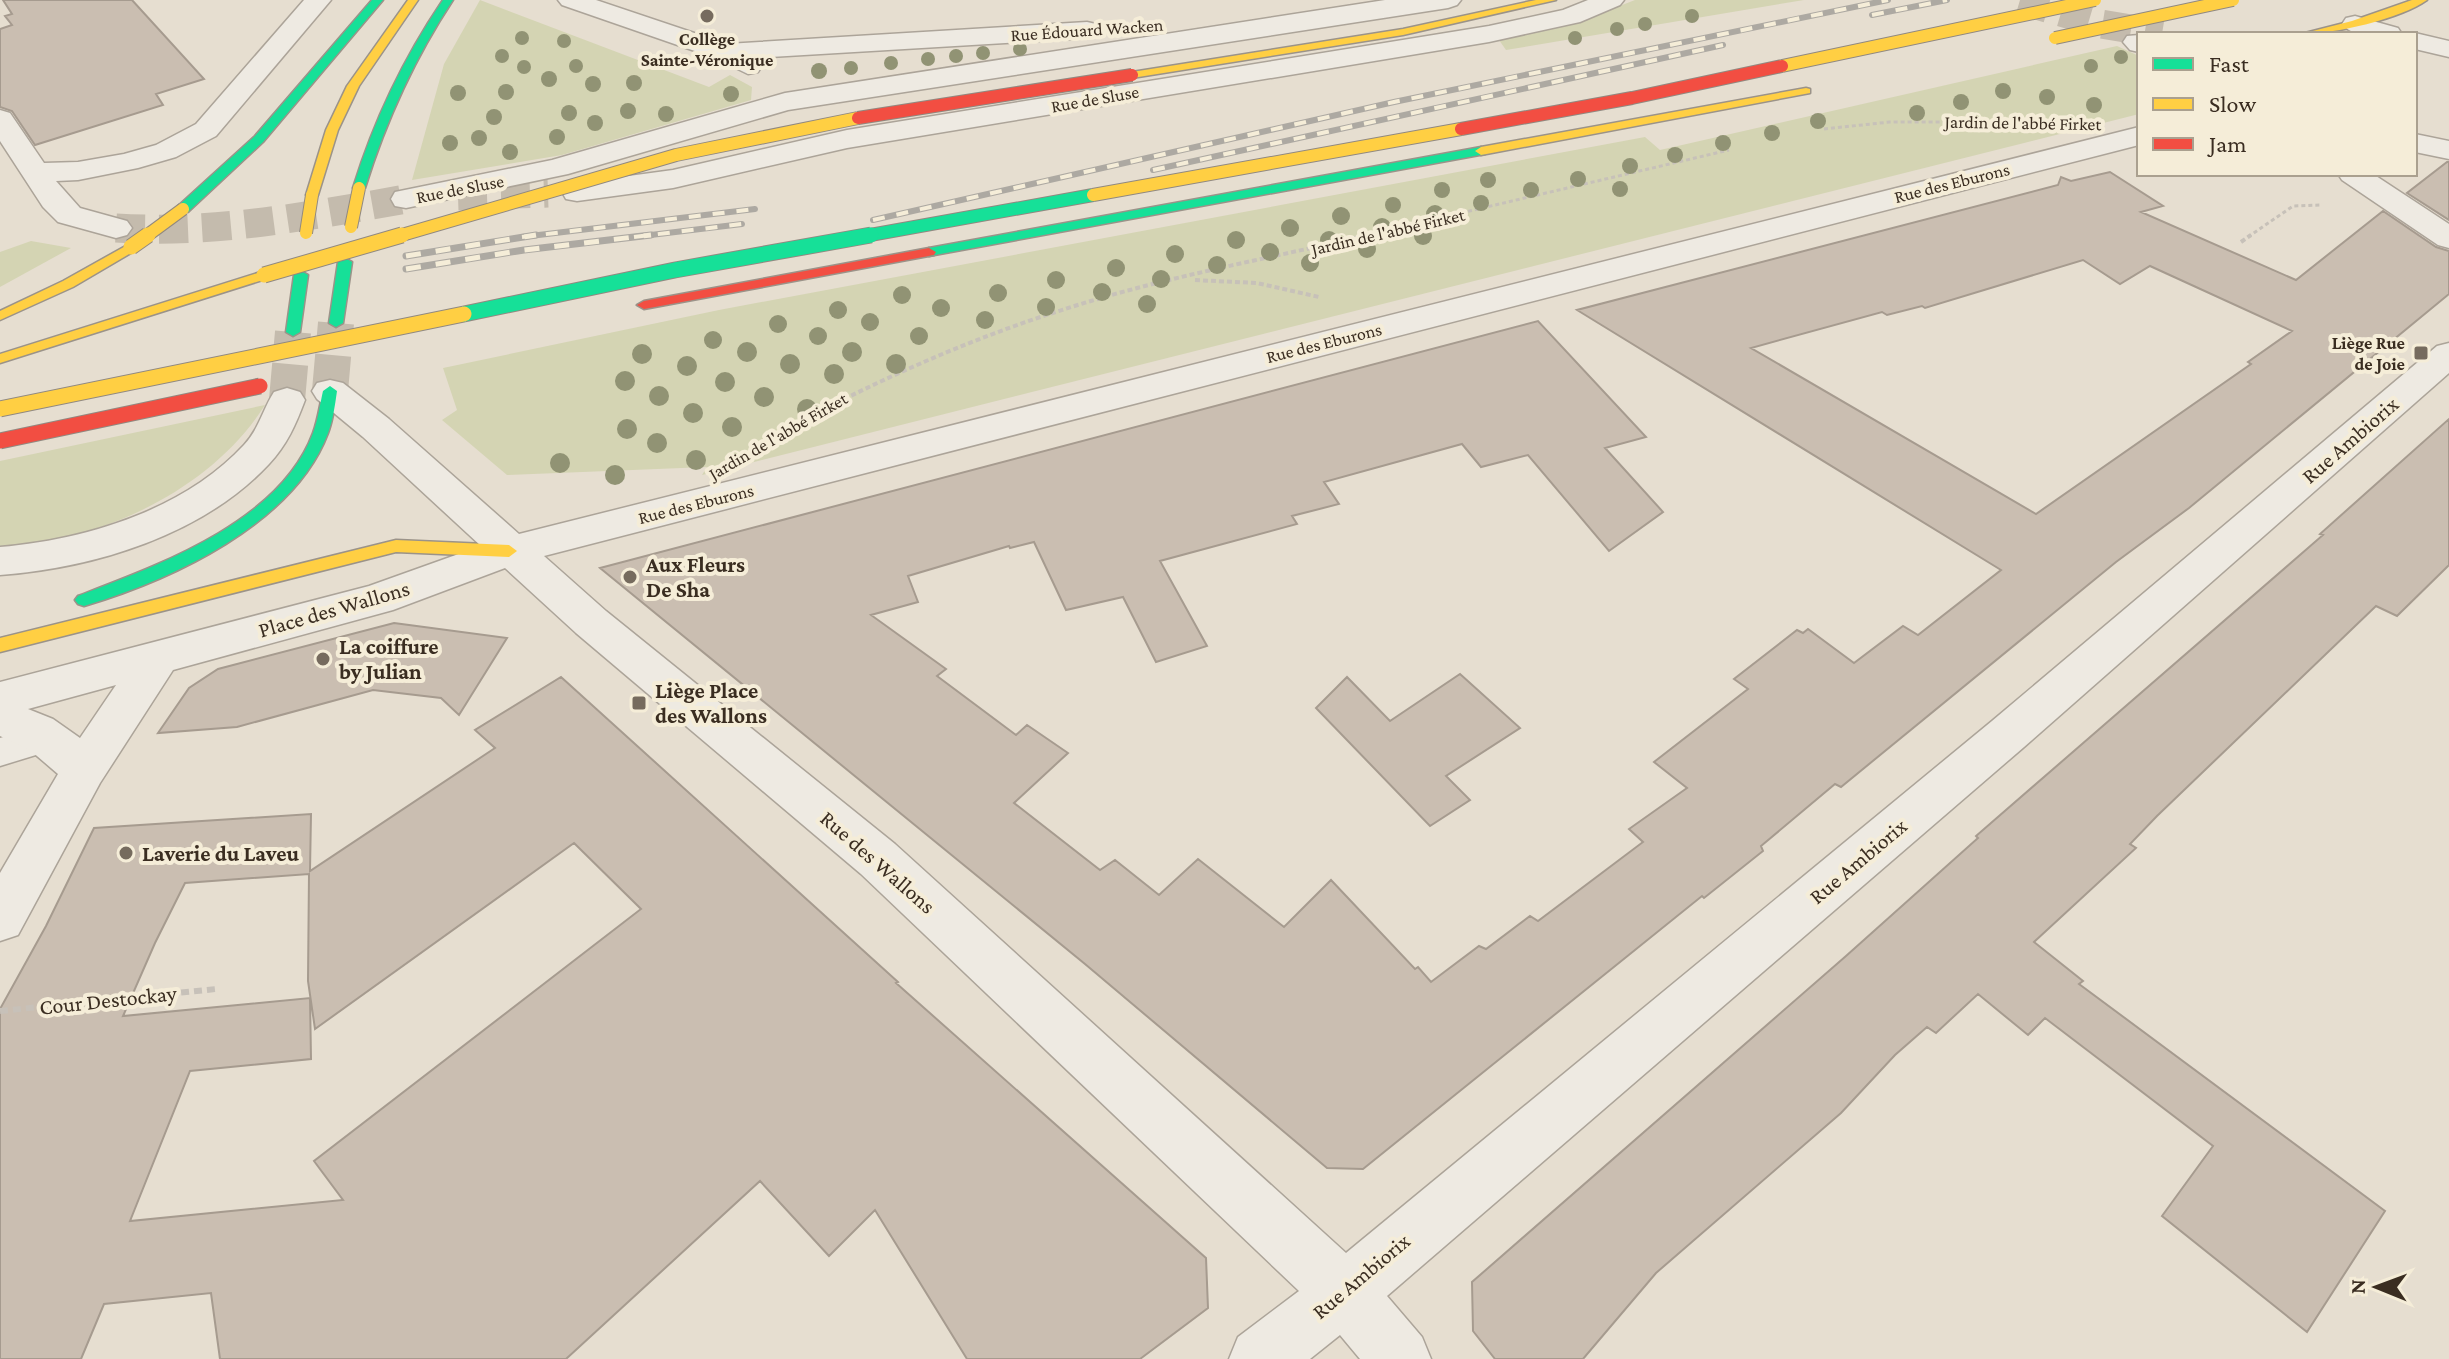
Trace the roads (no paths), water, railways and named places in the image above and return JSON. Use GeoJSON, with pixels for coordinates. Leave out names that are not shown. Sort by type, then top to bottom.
{"type":"FeatureCollection","features":[{"type":"Feature","properties":{"kind":"main road"},"geometry":{"type":"LineString","coordinates":[[0,316],[68,284],[123,237],[183,209],[259,139],[378,0]]}},
{"type":"Feature","properties":{"kind":"main road"},"geometry":{"type":"LineString","coordinates":[[305,240],[312,195],[332,130],[353,86],[413,0]]}},
{"type":"Feature","properties":{"kind":"main road"},"geometry":{"type":"LineString","coordinates":[[350,231],[375,131],[404,66],[448,0]]}},
{"type":"Feature","properties":{"kind":"main road"},"geometry":{"type":"LineString","coordinates":[[0,359],[264,275],[615,172],[740,140],[1417,29],[1551,0]]}},
{"type":"Feature","properties":{"kind":"main road"},"geometry":{"type":"LineString","coordinates":[[0,409],[690,267],[1632,98],[2095,0]]}},
{"type":"Feature","properties":{"kind":"main road"},"geometry":{"type":"LineString","coordinates":[[2039,42],[2233,0]]}},
{"type":"Feature","properties":{"kind":"main road"},"geometry":{"type":"LineString","coordinates":[[2321,32],[2355,24],[2422,0]]}},
{"type":"Feature","properties":{"kind":"main road"},"geometry":{"type":"LineString","coordinates":[[629,308],[1821,88]]}},
{"type":"Feature","properties":{"kind":"main road"},"geometry":{"type":"LineString","coordinates":[[336,323],[345,262]]}},
{"type":"Feature","properties":{"kind":"main road"},"geometry":{"type":"LineString","coordinates":[[293,332],[301,275]]}},
{"type":"Feature","properties":{"kind":"main road"},"geometry":{"type":"LineString","coordinates":[[62,607],[148,575],[185,557],[260,509],[307,460],[325,428],[330,391]]}},
{"type":"Feature","properties":{"kind":"main road"},"geometry":{"type":"LineString","coordinates":[[0,441],[281,392]]}},
{"type":"Feature","properties":{"kind":"main road"},"geometry":{"type":"LineString","coordinates":[[0,645],[396,546],[509,551]]}},
{"type":"Feature","properties":{"kind":"street"},"geometry":{"type":"LineString","coordinates":[[35,172],[78,171],[127,162],[166,151],[206,130],[318,0]]}},
{"type":"Feature","properties":{"kind":"street","name":"Rue Édouard Wacken"},"geometry":{"type":"LineString","coordinates":[[571,0],[725,52],[783,88],[783,109]]}},
{"type":"Feature","properties":{"kind":"street","name":"Rue Édouard Wacken"},"geometry":{"type":"LineString","coordinates":[[725,52],[1365,13],[1448,0]]}},
{"type":"Feature","properties":{"kind":"street","name":"Rue de Sluse"},"geometry":{"type":"LineString","coordinates":[[577,192],[673,179],[847,139],[1489,34],[1571,16],[1611,0]]}},
{"type":"Feature","properties":{"kind":"street","name":"Rue de Sluse"},"geometry":{"type":"LineString","coordinates":[[458,196],[406,199],[557,168],[783,109],[1365,13]]}},
{"type":"Feature","properties":{"kind":"street"},"geometry":{"type":"LineString","coordinates":[[2355,24],[2382,32]]}},
{"type":"Feature","properties":{"kind":"street"},"geometry":{"type":"LineString","coordinates":[[2417,41],[2449,49]]}},
{"type":"Feature","properties":{"kind":"street"},"geometry":{"type":"LineString","coordinates":[[0,119],[54,200],[69,215],[123,237]]}},
{"type":"Feature","properties":{"kind":"street","name":"Rue des Eburons"},"geometry":{"type":"LineString","coordinates":[[509,551],[2137,137]]}},
{"type":"Feature","properties":{"kind":"street"},"geometry":{"type":"LineString","coordinates":[[2417,143],[2449,150]]}},
{"type":"Feature","properties":{"kind":"street"},"geometry":{"type":"LineString","coordinates":[[673,179],[729,154]]}},
{"type":"Feature","properties":{"kind":"street"},"geometry":{"type":"LineString","coordinates":[[2356,176],[2449,238]]}},
{"type":"Feature","properties":{"kind":"street","name":"Rue Ambiorix"},"geometry":{"type":"LineString","coordinates":[[1260,1359],[1345,1293],[2020,724],[2449,354]]}},
{"type":"Feature","properties":{"kind":"street","name":"Rue des Wallons"},"geometry":{"type":"LineString","coordinates":[[330,391],[376,428],[509,551],[878,859],[1345,1293],[1400,1359]]}},
{"type":"Feature","properties":{"kind":"street"},"geometry":{"type":"LineString","coordinates":[[0,561],[82,549],[172,514],[230,477],[272,435],[281,392]]}},
{"type":"Feature","properties":{"kind":"street","name":"Place des Wallons"},"geometry":{"type":"LineString","coordinates":[[0,699],[378,599],[509,551]]}},
{"type":"Feature","properties":{"kind":"street"},"geometry":{"type":"LineString","coordinates":[[0,919],[84,770],[157,659]]}},
{"type":"Feature","properties":{"kind":"street"},"geometry":{"type":"LineString","coordinates":[[0,718],[28,726],[50,737],[84,770]]}},
{"type":"Feature","properties":{"kind":"lane"},"geometry":{"type":"LineString","coordinates":[[0,752],[50,737]]}},
{"type":"Feature","properties":{"kind":"tunnel"},"geometry":{"type":"LineString","coordinates":[[2020,0],[2101,24],[2150,32]]}},
{"type":"Feature","properties":{"kind":"tunnel"},"geometry":{"type":"LineString","coordinates":[[458,196],[548,193]]}},
{"type":"Feature","properties":{"kind":"tunnel"},"geometry":{"type":"LineString","coordinates":[[116,228],[226,226],[406,199]]}},
{"type":"Feature","properties":{"kind":"tunnel"},"geometry":{"type":"LineString","coordinates":[[330,391],[336,323]]}},
{"type":"Feature","properties":{"kind":"tunnel"},"geometry":{"type":"LineString","coordinates":[[287,400],[293,332]]}},
{"type":"Feature","properties":{"kind":"railway"},"geometry":{"type":"LineString","coordinates":[[873,220],[1394,102],[1888,0]]}},
{"type":"Feature","properties":{"kind":"railway"},"geometry":{"type":"LineString","coordinates":[[1872,15],[1947,0]]}},
{"type":"Feature","properties":{"kind":"railway"},"geometry":{"type":"LineString","coordinates":[[1153,170],[1723,45]]}},
{"type":"Feature","properties":{"kind":"railway"},"geometry":{"type":"LineString","coordinates":[[528,236],[755,209]]}},
{"type":"Feature","properties":{"kind":"railway"},"geometry":{"type":"LineString","coordinates":[[634,237],[742,224]]}},
{"type":"Feature","properties":{"kind":"railway"},"geometry":{"type":"LineString","coordinates":[[528,236],[536,235]]}},
{"type":"Feature","properties":{"kind":"railway"},"geometry":{"type":"LineString","coordinates":[[406,269],[524,250],[651,235]]}},
{"type":"Feature","properties":{"kind":"railway"},"geometry":{"type":"LineString","coordinates":[[406,256],[528,236]]}},
{"type":"Feature","properties":{"kind":"railway"},"geometry":{"type":"LineString","coordinates":[[522,237],[528,236]]}},
{"type":"Feature","properties":{"kind":"place","name":"Collège Sainte-Véronique"},"geometry":{"type":"Point","coordinates":[707,16]}},
{"type":"Feature","properties":{"kind":"place","name":"Liège Rue de Joie"},"geometry":{"type":"Point","coordinates":[2421,353]}},
{"type":"Feature","properties":{"kind":"place","name":"Aux Fleurs De Sha"},"geometry":{"type":"Point","coordinates":[630,577]}},
{"type":"Feature","properties":{"kind":"place","name":"La coiffure by Julian"},"geometry":{"type":"Point","coordinates":[323,659]}},
{"type":"Feature","properties":{"kind":"place","name":"Liège Place des Wallons"},"geometry":{"type":"Point","coordinates":[639,703]}},
{"type":"Feature","properties":{"kind":"place","name":"Laverie du Laveu"},"geometry":{"type":"Point","coordinates":[126,853]}}]}
